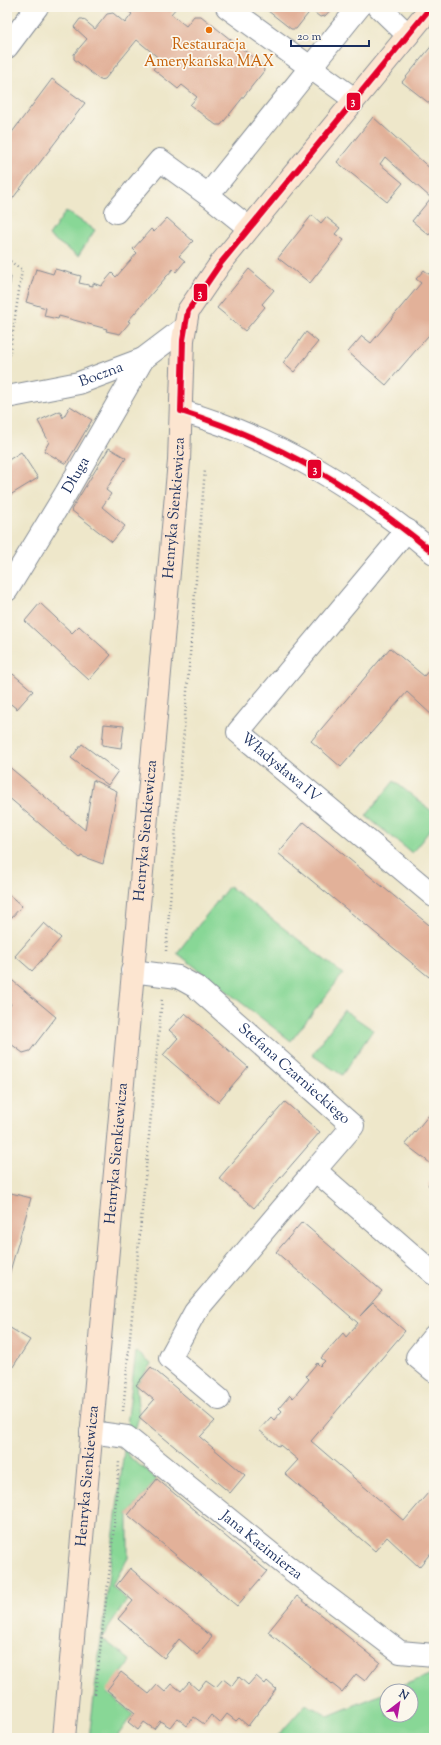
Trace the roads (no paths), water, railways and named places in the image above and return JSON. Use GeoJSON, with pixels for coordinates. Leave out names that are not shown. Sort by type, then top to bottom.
{"type":"FeatureCollection","features":[{"type":"Feature","properties":{"kind":"street"},"geometry":{"type":"LineString","coordinates":[[7,47],[37,7]]}},
{"type":"Feature","properties":{"kind":"street"},"geometry":{"type":"LineString","coordinates":[[227,7],[309,69],[354,100]]}},
{"type":"Feature","properties":{"kind":"street"},"geometry":{"type":"LineString","coordinates":[[208,195],[359,7]]}},
{"type":"Feature","properties":{"kind":"street"},"geometry":{"type":"LineString","coordinates":[[379,7],[408,35]]}},
{"type":"Feature","properties":{"kind":"street","name":"Henryka Sienkiewicza"},"geometry":{"type":"LineString","coordinates":[[64,1738],[179,460],[184,328],[188,311],[220,264],[431,7]]}},
{"type":"Feature","properties":{"kind":"street"},"geometry":{"type":"LineString","coordinates":[[116,212],[160,160],[208,195],[249,228]]}},
{"type":"Feature","properties":{"kind":"street","name":"Boczna"},"geometry":{"type":"LineString","coordinates":[[7,397],[79,383],[143,360],[184,328]]}},
{"type":"Feature","properties":{"kind":"street","name":"Długa"},"geometry":{"type":"LineString","coordinates":[[7,590],[66,493],[143,360]]}},
{"type":"Feature","properties":{"kind":"street"},"geometry":{"type":"LineString","coordinates":[[181,411],[236,429],[314,466],[360,495],[407,530],[434,553]]}},
{"type":"Feature","properties":{"kind":"street","name":"Władysława IV"},"geometry":{"type":"LineString","coordinates":[[407,530],[238,732],[434,896]]}},
{"type":"Feature","properties":{"kind":"street","name":"Stefana Czarnieckiego"},"geometry":{"type":"LineString","coordinates":[[132,971],[178,977],[196,987],[353,1126],[315,1170]]}},
{"type":"Feature","properties":{"kind":"street"},"geometry":{"type":"LineString","coordinates":[[219,1399],[170,1358],[195,1312],[315,1170],[434,1274]]}},
{"type":"Feature","properties":{"kind":"street"},"geometry":{"type":"LineString","coordinates":[[434,1336],[417,1357],[434,1371]]}},
{"type":"Feature","properties":{"kind":"street","name":"Jana Kazimierza"},"geometry":{"type":"LineString","coordinates":[[91,1432],[128,1437],[289,1568],[400,1652],[434,1655]]}},
{"type":"Feature","properties":{"kind":"place","name":"Restauracja Amerykańska MAX"},"geometry":{"type":"Point","coordinates":[209,30]}}]}
